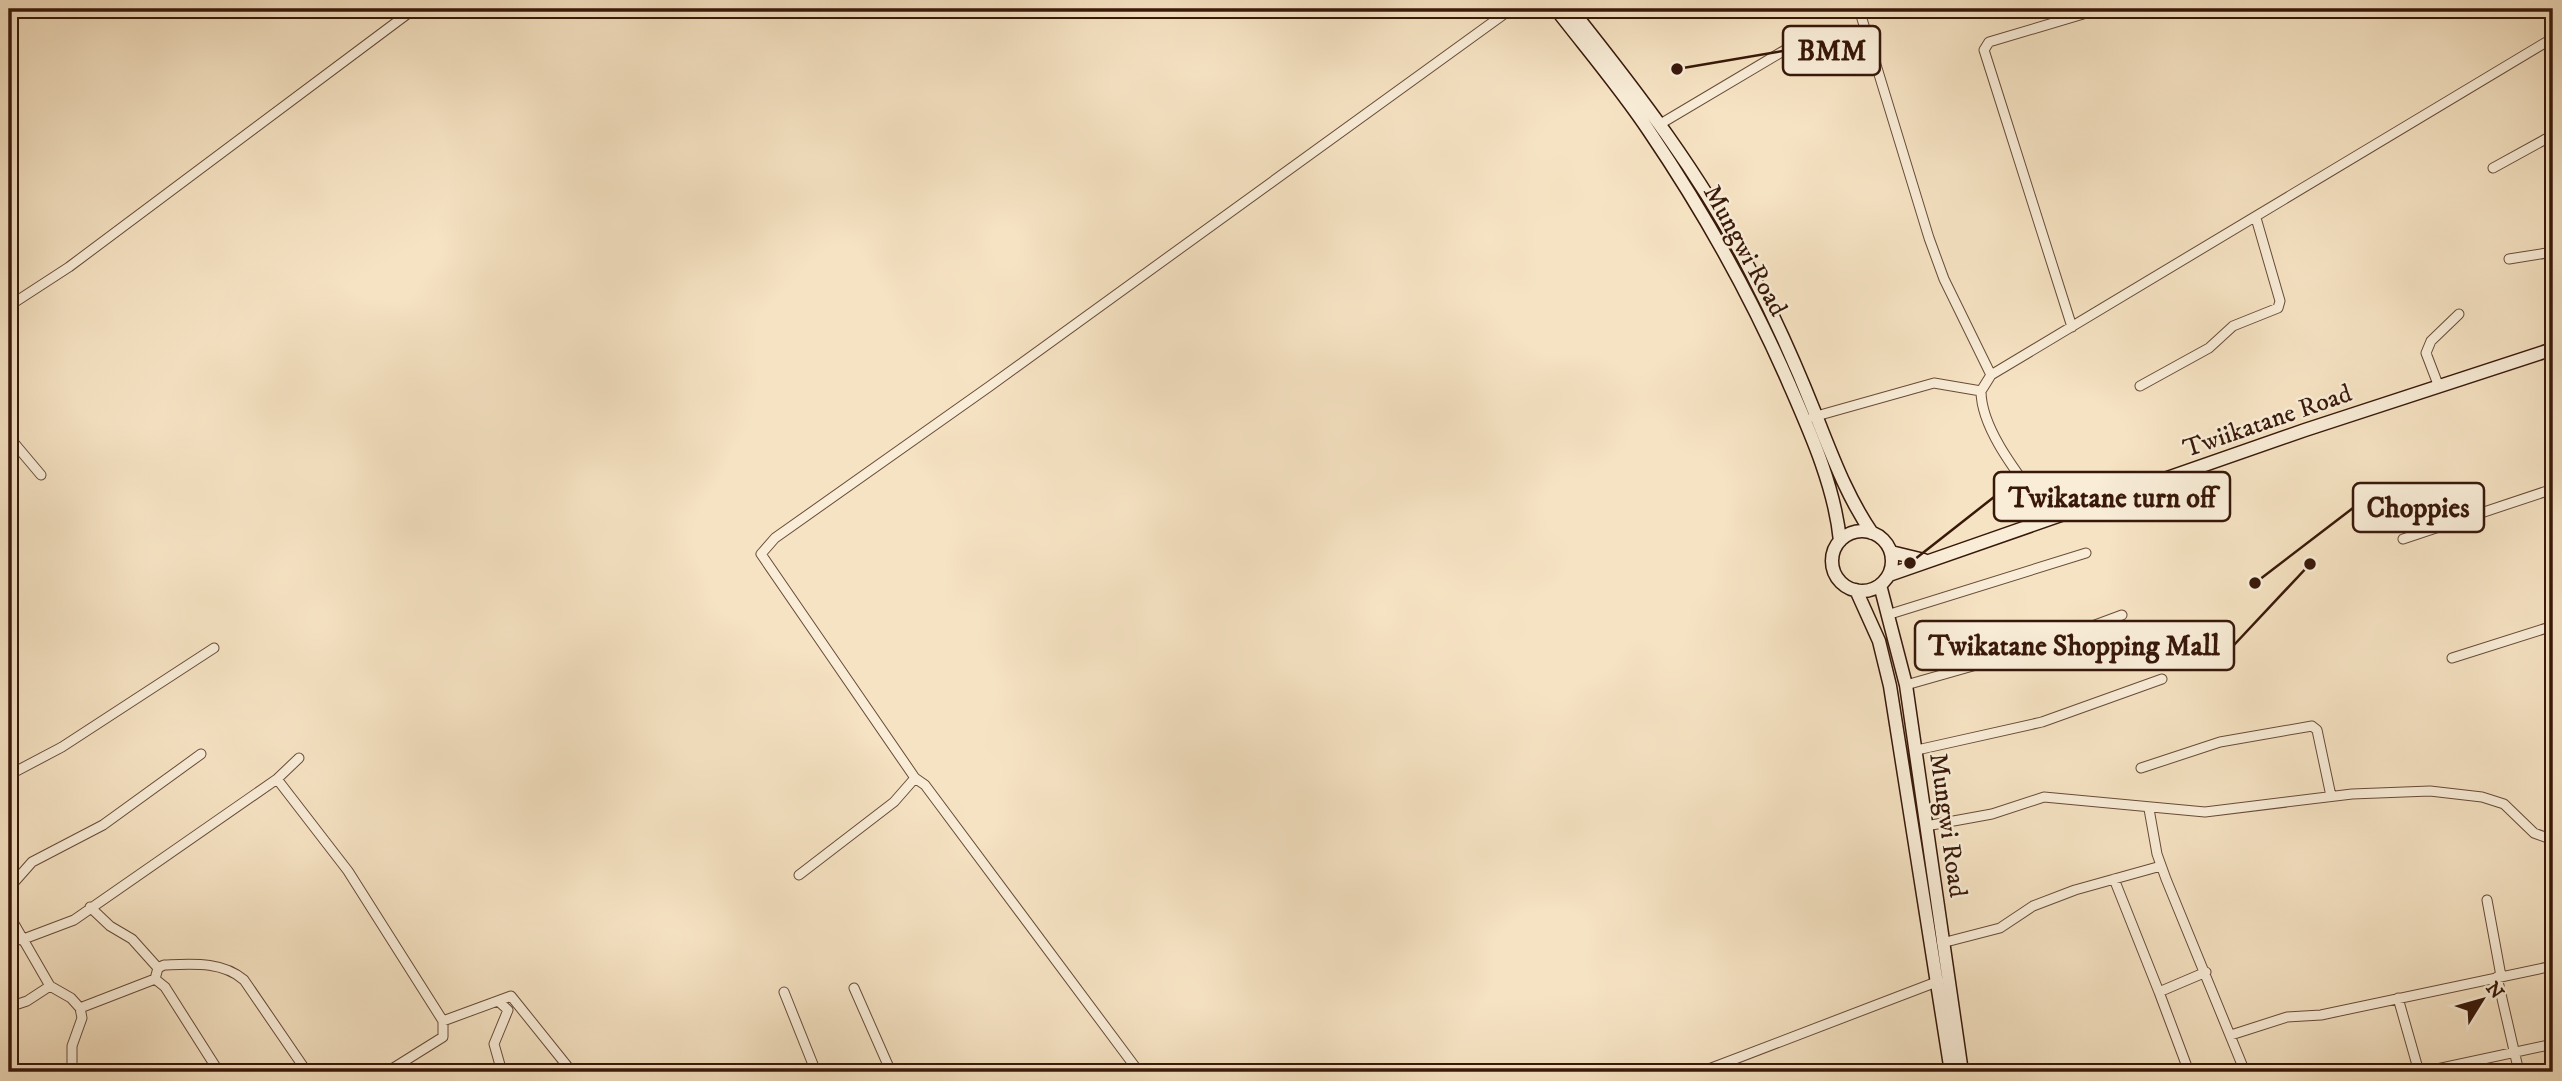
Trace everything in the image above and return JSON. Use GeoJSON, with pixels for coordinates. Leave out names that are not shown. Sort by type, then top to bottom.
{"type":"FeatureCollection","features":[{"type":"Feature","properties":{"kind":"main road","name":"Mungwi Road"},"geometry":{"type":"LineString","coordinates":[[1556,9],[1648,129],[1721,246],[1811,418],[1847,494],[1872,533]]}},
{"type":"Feature","properties":{"kind":"main road","name":"Mungwi Road"},"geometry":{"type":"LineString","coordinates":[[1571,9],[1661,122],[1699,179],[1750,270],[1811,418],[1838,519],[1840,541]]}},
{"type":"Feature","properties":{"kind":"main road","name":"Twiikatane Road"},"geometry":{"type":"LineString","coordinates":[[1884,580],[1925,560],[2553,349]]}},
{"type":"Feature","properties":{"kind":"main road"},"geometry":{"type":"LineString","coordinates":[[1854,532],[1872,533],[1887,544],[1891,552],[1884,580],[1872,589],[1856,590],[1839,579],[1833,560],[1840,541],[1854,532]]}},
{"type":"Feature","properties":{"kind":"main road"},"geometry":{"type":"LineString","coordinates":[[1891,552],[1925,560]]}},
{"type":"Feature","properties":{"kind":"main road","name":"Mungwi Road"},"geometry":{"type":"LineString","coordinates":[[1884,580],[1887,615],[1906,685],[1917,750],[1942,943],[1951,1072]]}},
{"type":"Feature","properties":{"kind":"main road","name":"Mungwi Road"},"geometry":{"type":"LineString","coordinates":[[1856,590],[1879,641],[1890,686],[1904,757],[1922,896],[1962,1072]]}},
{"type":"Feature","properties":{"kind":"street"},"geometry":{"type":"LineString","coordinates":[[9,306],[69,267],[414,9]]}},
{"type":"Feature","properties":{"kind":"street"},"geometry":{"type":"LineString","coordinates":[[1139,1072],[925,785],[915,778],[761,554],[765,547],[1511,9]]}},
{"type":"Feature","properties":{"kind":"street"},"geometry":{"type":"LineString","coordinates":[[1859,9],[1928,238],[1954,301],[1990,375]]}},
{"type":"Feature","properties":{"kind":"street"},"geometry":{"type":"LineString","coordinates":[[2072,327],[1984,50],[1989,42],[2101,9]]}},
{"type":"Feature","properties":{"kind":"street"},"geometry":{"type":"LineString","coordinates":[[2051,519],[2004,452],[1986,416],[1981,391],[1990,375],[2553,38]]}},
{"type":"Feature","properties":{"kind":"street"},"geometry":{"type":"LineString","coordinates":[[1661,122],[1784,50]]}},
{"type":"Feature","properties":{"kind":"street"},"geometry":{"type":"LineString","coordinates":[[2493,168],[2553,135]]}},
{"type":"Feature","properties":{"kind":"street"},"geometry":{"type":"LineString","coordinates":[[2140,386],[2209,348],[2233,326],[2278,308],[2280,301],[2256,218]]}},
{"type":"Feature","properties":{"kind":"street"},"geometry":{"type":"LineString","coordinates":[[2509,259],[2553,252]]}},
{"type":"Feature","properties":{"kind":"street"},"geometry":{"type":"LineString","coordinates":[[2439,387],[2426,353],[2431,341],[2459,314]]}},
{"type":"Feature","properties":{"kind":"street"},"geometry":{"type":"LineString","coordinates":[[1811,418],[1934,383],[1963,385],[1981,391]]}},
{"type":"Feature","properties":{"kind":"street"},"geometry":{"type":"LineString","coordinates":[[9,437],[41,475]]}},
{"type":"Feature","properties":{"kind":"street"},"geometry":{"type":"LineString","coordinates":[[2403,538],[2553,489]]}},
{"type":"Feature","properties":{"kind":"street"},"geometry":{"type":"LineString","coordinates":[[1887,615],[2086,553]]}},
{"type":"Feature","properties":{"kind":"street"},"geometry":{"type":"LineString","coordinates":[[1906,685],[2022,652],[2122,615]]}},
{"type":"Feature","properties":{"kind":"street"},"geometry":{"type":"LineString","coordinates":[[2452,659],[2553,626]]}},
{"type":"Feature","properties":{"kind":"street"},"geometry":{"type":"LineString","coordinates":[[9,775],[62,747],[214,648]]}},
{"type":"Feature","properties":{"kind":"street"},"geometry":{"type":"LineString","coordinates":[[1917,750],[2042,722],[2162,678]]}},
{"type":"Feature","properties":{"kind":"street"},"geometry":{"type":"LineString","coordinates":[[2141,768],[2220,743],[2312,726],[2318,730],[2331,796]]}},
{"type":"Feature","properties":{"kind":"street"},"geometry":{"type":"LineString","coordinates":[[9,888],[32,862],[103,825],[201,754]]}},
{"type":"Feature","properties":{"kind":"street"},"geometry":{"type":"LineString","coordinates":[[22,940],[74,920],[277,779],[299,758]]}},
{"type":"Feature","properties":{"kind":"street"},"geometry":{"type":"LineString","coordinates":[[799,875],[894,802],[915,778]]}},
{"type":"Feature","properties":{"kind":"street"},"geometry":{"type":"LineString","coordinates":[[277,779],[348,871],[443,1021],[443,1037],[387,1072]]}},
{"type":"Feature","properties":{"kind":"street"},"geometry":{"type":"LineString","coordinates":[[1926,826],[1992,814],[2044,797],[2149,809],[2205,812],[2391,791],[2482,797],[2504,804],[2534,832],[2553,840]]}},
{"type":"Feature","properties":{"kind":"street"},"geometry":{"type":"LineString","coordinates":[[2149,809],[2161,866],[2245,1072]]}},
{"type":"Feature","properties":{"kind":"street"},"geometry":{"type":"LineString","coordinates":[[1942,943],[2000,928],[2033,906],[2161,866]]}},
{"type":"Feature","properties":{"kind":"street"},"geometry":{"type":"LineString","coordinates":[[2114,879],[2189,1072]]}},
{"type":"Feature","properties":{"kind":"street"},"geometry":{"type":"LineString","coordinates":[[2487,900],[2499,977],[2519,1072]]}},
{"type":"Feature","properties":{"kind":"street"},"geometry":{"type":"LineString","coordinates":[[90,907],[110,926],[132,939],[158,968]]}},
{"type":"Feature","properties":{"kind":"street"},"geometry":{"type":"LineString","coordinates":[[9,915],[50,986],[71,998],[80,1008],[82,1018],[72,1046],[72,1072]]}},
{"type":"Feature","properties":{"kind":"street"},"geometry":{"type":"LineString","coordinates":[[155,979],[158,968],[164,965],[218,965],[234,971],[244,980],[307,1072]]}},
{"type":"Feature","properties":{"kind":"street"},"geometry":{"type":"LineString","coordinates":[[2231,1035],[2287,1017],[2321,1015],[2553,966]]}},
{"type":"Feature","properties":{"kind":"street"},"geometry":{"type":"LineString","coordinates":[[2159,992],[2206,972]]}},
{"type":"Feature","properties":{"kind":"street"},"geometry":{"type":"LineString","coordinates":[[80,1008],[155,979]]}},
{"type":"Feature","properties":{"kind":"street"},"geometry":{"type":"LineString","coordinates":[[155,979],[164,987],[219,1072]]}},
{"type":"Feature","properties":{"kind":"street"},"geometry":{"type":"LineString","coordinates":[[1701,1072],[1943,979]]}},
{"type":"Feature","properties":{"kind":"street"},"geometry":{"type":"LineString","coordinates":[[9,1007],[27,1001],[50,986]]}},
{"type":"Feature","properties":{"kind":"street"},"geometry":{"type":"LineString","coordinates":[[854,988],[891,1072]]}},
{"type":"Feature","properties":{"kind":"street"},"geometry":{"type":"LineString","coordinates":[[784,992],[817,1072]]}},
{"type":"Feature","properties":{"kind":"street"},"geometry":{"type":"LineString","coordinates":[[443,1021],[511,996],[572,1072]]}},
{"type":"Feature","properties":{"kind":"street"},"geometry":{"type":"LineString","coordinates":[[2398,998],[2421,1072],[2553,1044]]}},
{"type":"Feature","properties":{"kind":"street"},"geometry":{"type":"LineString","coordinates":[[498,1001],[508,1010],[494,1044],[502,1072]]}},
{"type":"Feature","properties":{"kind":"place","name":"BMM"},"geometry":{"type":"Point","coordinates":[1677,69]}},
{"type":"Feature","properties":{"kind":"place","name":"Twikatane turn off"},"geometry":{"type":"Point","coordinates":[1910,563]}},
{"type":"Feature","properties":{"kind":"place","name":"Twikatane Shopping Mall"},"geometry":{"type":"Point","coordinates":[2310,564]}},
{"type":"Feature","properties":{"kind":"place","name":"Choppies"},"geometry":{"type":"Point","coordinates":[2255,583]}}]}
